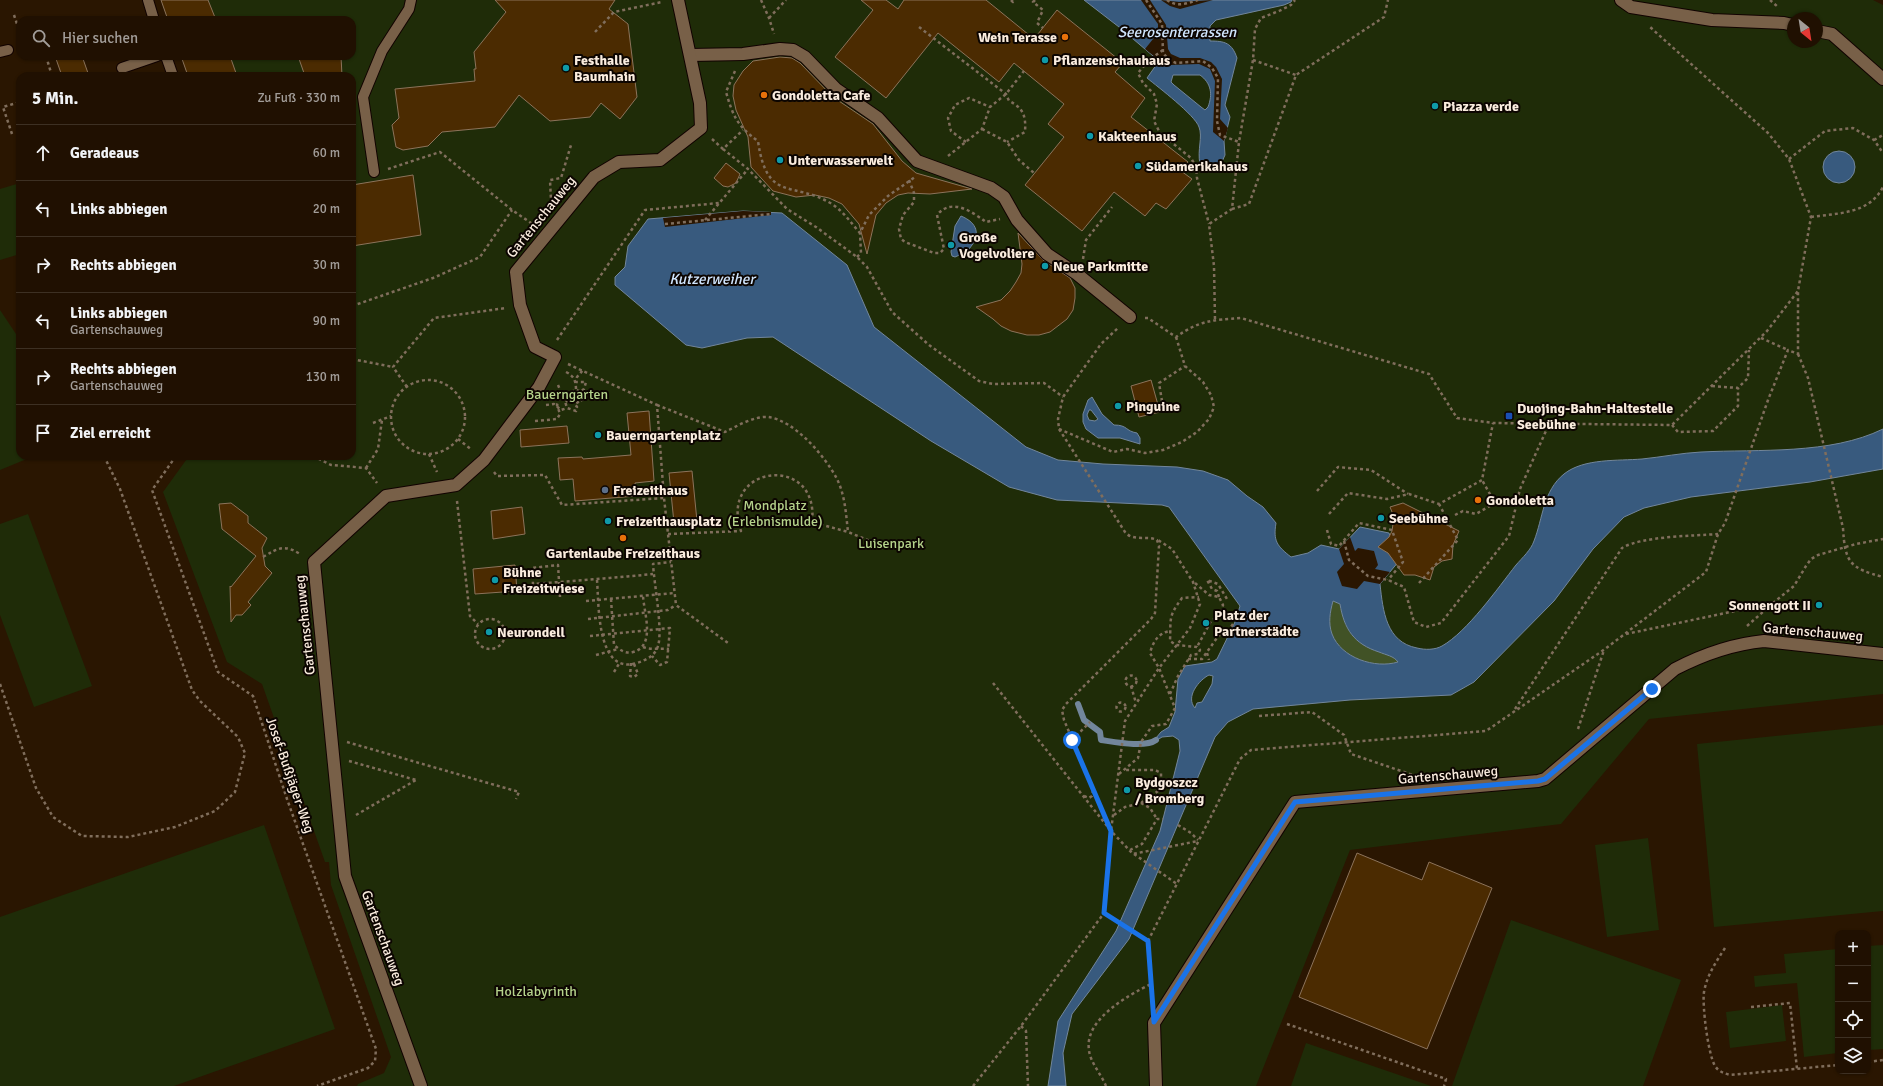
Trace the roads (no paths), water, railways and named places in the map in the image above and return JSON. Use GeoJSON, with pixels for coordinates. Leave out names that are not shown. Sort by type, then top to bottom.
{"type":"FeatureCollection","features":[{"type":"Feature","properties":{"kind":"street"},"geometry":{"type":"LineString","coordinates":[[678,0],[691,55],[743,54],[780,49],[793,50],[805,57],[836,90],[878,118],[917,161],[991,188],[1004,197],[1017,220],[1047,254],[1076,274],[1130,317]]}},
{"type":"Feature","properties":{"kind":"street"},"geometry":{"type":"LineString","coordinates":[[1621,0],[1631,7],[1712,20],[1787,24]]}},
{"type":"Feature","properties":{"kind":"street"},"geometry":{"type":"LineString","coordinates":[[1823,32],[1832,34],[1883,79]]}},
{"type":"Feature","properties":{"kind":"street","name":"Gartenschauweg"},"geometry":{"type":"LineString","coordinates":[[421,1086],[345,876],[314,562],[386,496],[456,485],[484,460],[539,387],[551,355],[535,347],[520,305],[516,272],[594,177],[619,162],[660,160],[701,128],[700,103],[691,55]]}},
{"type":"Feature","properties":{"kind":"street","name":"Gartenschauweg"},"geometry":{"type":"LineString","coordinates":[[1156,1086],[1154,1022],[1295,802],[1434,792],[1545,779],[1675,669],[1694,659],[1750,642],[1764,641],[1883,654]]}},
{"type":"Feature","properties":{"kind":"lane"},"geometry":{"type":"LineString","coordinates":[[148,0],[153,16]]}},
{"type":"Feature","properties":{"kind":"lane"},"geometry":{"type":"LineString","coordinates":[[374,172],[363,97],[382,51],[410,8],[411,0]]}},
{"type":"Feature","properties":{"kind":"lane"},"geometry":{"type":"LineString","coordinates":[[122,68],[145,60]]}},
{"type":"Feature","properties":{"kind":"lane"},"geometry":{"type":"LineString","coordinates":[[167,60],[172,72]]}},
{"type":"Feature","properties":{"kind":"water","name":"Seerosenterrassen"},"geometry":{"type":"Polygon","coordinates":[[[1084,0],[1292,0],[1284,5],[1216,20],[1210,26],[1210,41],[1224,42],[1233,49],[1237,58],[1225,105],[1230,117],[1224,141],[1225,155],[1221,164],[1211,169],[1200,164],[1200,131],[1196,122],[1176,101],[1147,78],[1159,61],[1084,0]],[[1173,75],[1171,82],[1205,110],[1210,102],[1211,93],[1209,85],[1200,75],[1173,75]]]}},
{"type":"Feature","properties":{"kind":"water"},"geometry":{"type":"Polygon","coordinates":[[[1836,151],[1842,151],[1852,158],[1855,167],[1854,173],[1848,180],[1842,183],[1836,183],[1826,176],[1823,170],[1823,164],[1830,154],[1836,151]]]}},
{"type":"Feature","properties":{"kind":"water","name":"Kutzerweiher"},"geometry":{"type":"Polygon","coordinates":[[[743,211],[782,213],[847,265],[874,327],[1026,447],[1058,460],[1103,464],[1177,467],[1203,471],[1228,480],[1263,507],[1276,523],[1275,534],[1277,543],[1282,550],[1291,557],[1308,553],[1321,545],[1339,549],[1360,527],[1389,533],[1399,561],[1380,584],[1385,615],[1392,632],[1399,639],[1407,645],[1420,649],[1433,649],[1442,646],[1462,631],[1472,620],[1531,548],[1544,505],[1552,488],[1564,474],[1581,465],[1602,461],[1642,459],[1694,453],[1817,447],[1862,437],[1883,429],[1883,469],[1810,482],[1691,497],[1644,508],[1624,517],[1593,549],[1554,601],[1474,682],[1451,695],[1350,700],[1253,709],[1228,722],[1215,737],[1129,939],[1072,1014],[1063,1053],[1066,1086],[1048,1086],[1058,1021],[1116,931],[1160,831],[1180,751],[1179,740],[1173,736],[1162,737],[1151,744],[1161,732],[1169,727],[1175,712],[1178,679],[1185,666],[1212,662],[1217,659],[1235,622],[1240,606],[1169,507],[1162,505],[1057,500],[1009,487],[931,441],[773,337],[747,338],[702,348],[686,345],[615,285],[615,277],[625,267],[628,246],[648,219],[743,211]],[[1333,601],[1330,626],[1336,642],[1343,649],[1360,660],[1369,663],[1389,664],[1398,662],[1392,657],[1370,649],[1357,640],[1344,621],[1340,604],[1333,601]],[[1209,675],[1205,677],[1194,689],[1192,694],[1192,704],[1195,708],[1197,703],[1202,702],[1212,684],[1213,676],[1209,675]]]}},
{"type":"Feature","properties":{"kind":"water"},"geometry":{"type":"Polygon","coordinates":[[[961,216],[971,222],[976,230],[976,234],[973,244],[968,250],[955,257],[952,256],[951,252],[955,226],[961,216]]]}},
{"type":"Feature","properties":{"kind":"water"},"geometry":{"type":"Polygon","coordinates":[[[1092,397],[1102,414],[1114,425],[1122,426],[1137,433],[1140,438],[1140,444],[1120,438],[1098,438],[1086,429],[1083,422],[1083,414],[1088,400],[1092,397]],[[1089,410],[1087,415],[1089,420],[1095,421],[1098,419],[1091,410],[1089,410]]]}},
{"type":"Feature","properties":{"kind":"waterway"},"geometry":{"type":"LineString","coordinates":[[1078,704],[1084,720],[1100,732],[1101,740],[1137,744],[1145,744],[1156,740]]}},
{"type":"Feature","properties":{"kind":"place","name":"Wein Terasse"},"geometry":{"type":"Point","coordinates":[1065,37]}},
{"type":"Feature","properties":{"kind":"place","name":"Pflanzenschauhaus"},"geometry":{"type":"Point","coordinates":[1045,60]}},
{"type":"Feature","properties":{"kind":"place","name":"Festhalle Baumhain"},"geometry":{"type":"Point","coordinates":[566,68]}},
{"type":"Feature","properties":{"kind":"place","name":"Gondoletta Cafe"},"geometry":{"type":"Point","coordinates":[764,95]}},
{"type":"Feature","properties":{"kind":"place","name":"Piazza verde"},"geometry":{"type":"Point","coordinates":[1435,106]}},
{"type":"Feature","properties":{"kind":"place","name":"Kakteenhaus"},"geometry":{"type":"Point","coordinates":[1090,136]}},
{"type":"Feature","properties":{"kind":"place","name":"Unterwasserwelt"},"geometry":{"type":"Point","coordinates":[780,160]}},
{"type":"Feature","properties":{"kind":"place","name":"Südamerikahaus"},"geometry":{"type":"Point","coordinates":[1138,166]}},
{"type":"Feature","properties":{"kind":"place","name":"Große Vogelvoliere"},"geometry":{"type":"Point","coordinates":[951,245]}},
{"type":"Feature","properties":{"kind":"place","name":"Neue Parkmitte"},"geometry":{"type":"Point","coordinates":[1045,266]}},
{"type":"Feature","properties":{"kind":"place","name":"Pinguine"},"geometry":{"type":"Point","coordinates":[1118,406]}},
{"type":"Feature","properties":{"kind":"place","name":"Duojing-Bahn-Haltestelle Seebühne"},"geometry":{"type":"Point","coordinates":[1509,416]}},
{"type":"Feature","properties":{"kind":"place","name":"Bauerngartenplatz"},"geometry":{"type":"Point","coordinates":[598,435]}},
{"type":"Feature","properties":{"kind":"place","name":"Freizeithaus"},"geometry":{"type":"Point","coordinates":[605,490]}},
{"type":"Feature","properties":{"kind":"place","name":"Gondoletta"},"geometry":{"type":"Point","coordinates":[1478,500]}},
{"type":"Feature","properties":{"kind":"place","name":"Seebühne"},"geometry":{"type":"Point","coordinates":[1381,518]}},
{"type":"Feature","properties":{"kind":"place","name":"Freizeithausplatz"},"geometry":{"type":"Point","coordinates":[608,521]}},
{"type":"Feature","properties":{"kind":"place","name":"Gartenlaube Freizeithaus"},"geometry":{"type":"Point","coordinates":[623,538]}},
{"type":"Feature","properties":{"kind":"place","name":"Bühne Freizeitwiese"},"geometry":{"type":"Point","coordinates":[495,580]}},
{"type":"Feature","properties":{"kind":"place","name":"Sonnengott II"},"geometry":{"type":"Point","coordinates":[1819,605]}},
{"type":"Feature","properties":{"kind":"place","name":"Platz der Partnerstädte"},"geometry":{"type":"Point","coordinates":[1206,623]}},
{"type":"Feature","properties":{"kind":"place","name":"Neurondell"},"geometry":{"type":"Point","coordinates":[489,632]}},
{"type":"Feature","properties":{"kind":"place","name":"Bydgoszcz / Bromberg"},"geometry":{"type":"Point","coordinates":[1127,790]}},
{"type":"Feature","properties":{"kind":"park label","name":"Bauerngarten"},"geometry":{"type":"Point","coordinates":[567,394]}},
{"type":"Feature","properties":{"kind":"park label","name":"Mondplatz (Erlebnismulde)"},"geometry":{"type":"Point","coordinates":[775,514]}},
{"type":"Feature","properties":{"kind":"park label","name":"Luisenpark"},"geometry":{"type":"Point","coordinates":[891,543]}},
{"type":"Feature","properties":{"kind":"park label","name":"Holzlabyrinth"},"geometry":{"type":"Point","coordinates":[536,991]}}]}
